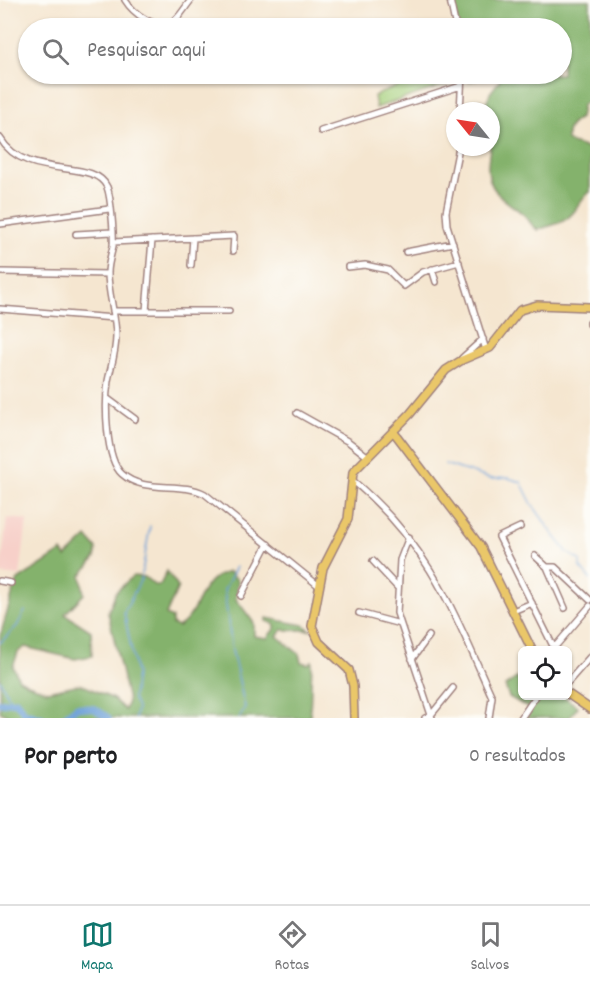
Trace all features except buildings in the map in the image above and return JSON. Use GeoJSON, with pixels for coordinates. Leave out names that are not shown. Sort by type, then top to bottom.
{"type":"FeatureCollection","features":[{"type":"Feature","properties":{"kind":"main road"},"geometry":{"type":"LineString","coordinates":[[354,718],[353,686],[349,670],[319,642],[313,631],[319,586],[325,564],[346,524],[350,479],[355,468],[393,431],[444,373],[457,362],[486,350],[511,318],[525,307],[537,305],[590,307]]}},
{"type":"Feature","properties":{"kind":"main road"},"geometry":{"type":"LineString","coordinates":[[393,431],[476,540],[530,646]]}},
{"type":"Feature","properties":{"kind":"main road"},"geometry":{"type":"LineString","coordinates":[[572,697],[590,709]]}},
{"type":"Feature","properties":{"kind":"street"},"geometry":{"type":"LineString","coordinates":[[125,0],[140,16],[146,18]]}},
{"type":"Feature","properties":{"kind":"street"},"geometry":{"type":"LineString","coordinates":[[176,18],[191,0]]}},
{"type":"Feature","properties":{"kind":"street"},"geometry":{"type":"LineString","coordinates":[[450,0],[454,18]]}},
{"type":"Feature","properties":{"kind":"street"},"geometry":{"type":"LineString","coordinates":[[321,131],[461,86],[460,102]]}},
{"type":"Feature","properties":{"kind":"street"},"geometry":{"type":"LineString","coordinates":[[0,138],[8,150],[25,161],[97,176],[106,186],[113,242],[108,274],[116,345],[108,399],[111,455],[122,474],[140,484],[200,492],[319,586]]}},
{"type":"Feature","properties":{"kind":"street"},"geometry":{"type":"LineString","coordinates":[[457,156],[446,212],[447,225],[486,350]]}},
{"type":"Feature","properties":{"kind":"street"},"geometry":{"type":"LineString","coordinates":[[0,224],[110,209]]}},
{"type":"Feature","properties":{"kind":"street"},"geometry":{"type":"LineString","coordinates":[[76,234],[112,232]]}},
{"type":"Feature","properties":{"kind":"street"},"geometry":{"type":"LineString","coordinates":[[113,242],[234,236],[233,251]]}},
{"type":"Feature","properties":{"kind":"street"},"geometry":{"type":"LineString","coordinates":[[191,265],[193,238]]}},
{"type":"Feature","properties":{"kind":"street"},"geometry":{"type":"LineString","coordinates":[[146,311],[152,240]]}},
{"type":"Feature","properties":{"kind":"street"},"geometry":{"type":"LineString","coordinates":[[406,252],[453,243]]}},
{"type":"Feature","properties":{"kind":"street"},"geometry":{"type":"LineString","coordinates":[[348,267],[365,265],[388,270],[394,273],[398,282],[404,286],[421,273],[459,262]]}},
{"type":"Feature","properties":{"kind":"street"},"geometry":{"type":"LineString","coordinates":[[432,269],[436,282]]}},
{"type":"Feature","properties":{"kind":"street"},"geometry":{"type":"LineString","coordinates":[[0,272],[108,274]]}},
{"type":"Feature","properties":{"kind":"street"},"geometry":{"type":"LineString","coordinates":[[0,309],[114,318]]}},
{"type":"Feature","properties":{"kind":"street"},"geometry":{"type":"LineString","coordinates":[[113,310],[229,311]]}},
{"type":"Feature","properties":{"kind":"street"},"geometry":{"type":"LineString","coordinates":[[457,362],[483,339]]}},
{"type":"Feature","properties":{"kind":"street"},"geometry":{"type":"LineString","coordinates":[[108,399],[135,419]]}},
{"type":"Feature","properties":{"kind":"street"},"geometry":{"type":"LineString","coordinates":[[297,413],[349,442],[367,456]]}},
{"type":"Feature","properties":{"kind":"street"},"geometry":{"type":"LineString","coordinates":[[350,479],[384,507],[409,537],[445,591],[492,697],[489,718]]}},
{"type":"Feature","properties":{"kind":"street"},"geometry":{"type":"LineString","coordinates":[[520,527],[499,537],[554,648],[590,606]]}},
{"type":"Feature","properties":{"kind":"street"},"geometry":{"type":"LineString","coordinates":[[409,537],[400,560],[397,614],[429,717]]}},
{"type":"Feature","properties":{"kind":"street"},"geometry":{"type":"LineString","coordinates":[[241,596],[268,544]]}},
{"type":"Feature","properties":{"kind":"street"},"geometry":{"type":"LineString","coordinates":[[536,555],[547,567],[565,608]]}},
{"type":"Feature","properties":{"kind":"street"},"geometry":{"type":"LineString","coordinates":[[373,561],[398,588]]}},
{"type":"Feature","properties":{"kind":"street"},"geometry":{"type":"LineString","coordinates":[[547,567],[555,567],[590,600]]}},
{"type":"Feature","properties":{"kind":"street"},"geometry":{"type":"LineString","coordinates":[[0,581],[11,583]]}},
{"type":"Feature","properties":{"kind":"street"},"geometry":{"type":"LineString","coordinates":[[512,610],[531,601]]}},
{"type":"Feature","properties":{"kind":"street"},"geometry":{"type":"LineString","coordinates":[[359,613],[400,624]]}},
{"type":"Feature","properties":{"kind":"street"},"geometry":{"type":"LineString","coordinates":[[412,660],[429,636]]}},
{"type":"Feature","properties":{"kind":"street"},"geometry":{"type":"LineString","coordinates":[[572,677],[590,657]]}},
{"type":"Feature","properties":{"kind":"street"},"geometry":{"type":"LineString","coordinates":[[429,717],[453,688]]}},
{"type":"Feature","properties":{"kind":"street"},"geometry":{"type":"LineString","coordinates":[[521,718],[533,700]]}},
{"type":"Feature","properties":{"kind":"shaded area"},"geometry":{"type":"Polygon","coordinates":[[[7,518],[27,520],[20,576],[0,574],[7,518]]]}},
{"type":"Feature","properties":{"kind":"green space"},"geometry":{"type":"Polygon","coordinates":[[[451,0],[590,0],[590,99],[582,105],[580,118],[569,127],[567,140],[590,151],[590,192],[569,217],[538,230],[496,191],[490,180],[489,156],[500,156],[500,102],[486,102],[497,84],[572,84],[572,18],[456,18],[451,0]]]}},
{"type":"Feature","properties":{"kind":"green space"},"geometry":{"type":"Polygon","coordinates":[[[403,84],[448,84],[376,108],[374,96],[403,84]]]}},
{"type":"Feature","properties":{"kind":"green space"},"geometry":{"type":"Polygon","coordinates":[[[87,537],[97,549],[95,558],[81,576],[84,594],[65,614],[91,631],[92,656],[75,659],[25,647],[18,652],[13,667],[19,679],[47,691],[81,684],[113,699],[125,710],[128,701],[108,612],[116,592],[133,576],[145,577],[154,585],[160,585],[167,571],[178,587],[166,615],[172,618],[172,624],[178,627],[186,621],[210,582],[229,572],[238,580],[236,599],[254,623],[254,636],[267,638],[275,628],[274,624],[266,621],[267,618],[304,625],[310,630],[282,630],[277,636],[299,654],[301,662],[308,664],[312,661],[310,718],[12,718],[0,712],[0,636],[18,580],[62,551],[66,557],[87,537]]]}},
{"type":"Feature","properties":{"kind":"green space"},"geometry":{"type":"Polygon","coordinates":[[[518,677],[518,700],[568,700],[578,707],[569,718],[526,718],[530,709],[509,697],[505,686],[518,677]]]}},
{"type":"Feature","properties":{"kind":"waterway"},"geometry":{"type":"LineString","coordinates":[[445,464],[491,479],[508,478],[521,482],[532,504],[553,534],[568,553],[580,560],[580,567],[590,579]]}},
{"type":"Feature","properties":{"kind":"waterway"},"geometry":{"type":"LineString","coordinates":[[135,718],[137,708],[133,699],[136,673],[124,612],[141,579],[150,526]]}},
{"type":"Feature","properties":{"kind":"waterway"},"geometry":{"type":"LineString","coordinates":[[236,567],[224,590],[232,650],[245,707],[239,718]]}},
{"type":"Feature","properties":{"kind":"waterway"},"geometry":{"type":"LineString","coordinates":[[0,643],[17,626],[25,611]]}},
{"type":"Feature","properties":{"kind":"waterway"},"geometry":{"type":"LineString","coordinates":[[0,680],[10,700]]}},
{"type":"Feature","properties":{"kind":"waterway"},"geometry":{"type":"LineString","coordinates":[[0,703],[16,701],[24,712],[42,718]]}},
{"type":"Feature","properties":{"kind":"waterway"},"geometry":{"type":"LineString","coordinates":[[63,718],[77,707],[95,709],[108,718]]}}]}
